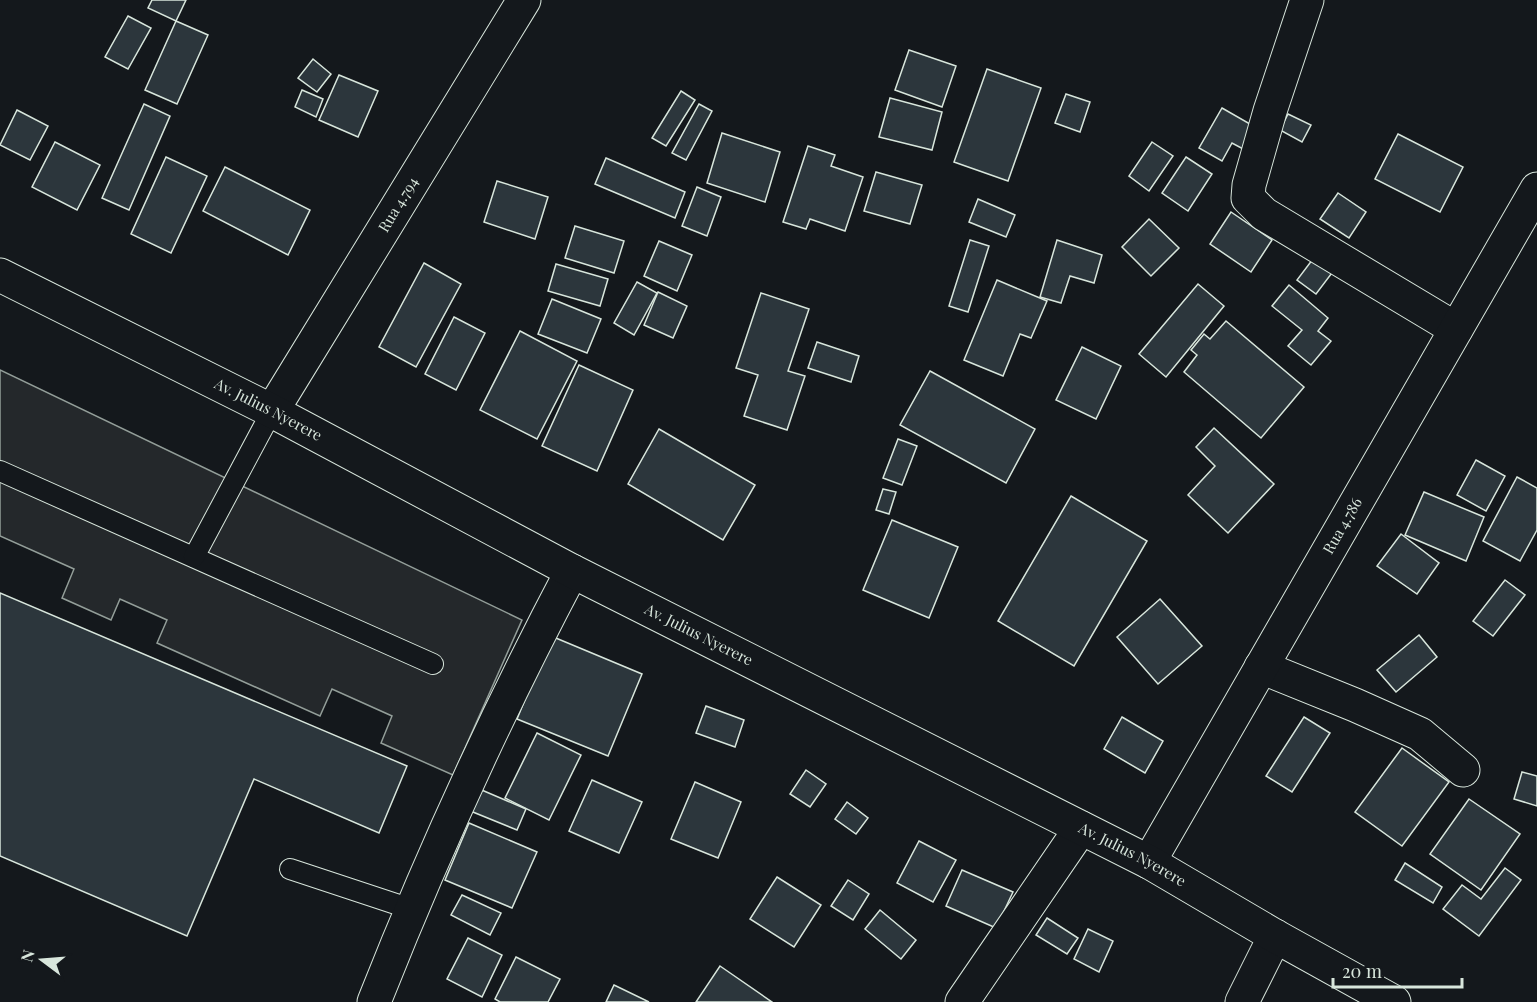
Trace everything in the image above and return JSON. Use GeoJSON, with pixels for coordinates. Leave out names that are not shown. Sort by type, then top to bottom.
{"type":"FeatureCollection","features":[{"type":"Feature","properties":{"kind":"street","name":"Rua 4.794"},"geometry":{"type":"LineString","coordinates":[[272,411],[524,0]]}},
{"type":"Feature","properties":{"kind":"street"},"geometry":{"type":"LineString","coordinates":[[1306,0],[1270,111],[1249,185],[1248,198],[1264,214],[1456,329]]}},
{"type":"Feature","properties":{"kind":"street","name":"Rua 4.786"},"geometry":{"type":"LineString","coordinates":[[1149,862],[1537,189]]}},
{"type":"Feature","properties":{"kind":"street","name":"Av. Julius Nyerere"},"geometry":{"type":"LineString","coordinates":[[0,275],[272,411],[572,571],[1149,862],[1394,1002]]}},
{"type":"Feature","properties":{"kind":"street"},"geometry":{"type":"LineString","coordinates":[[374,1002],[411,909],[510,692],[572,571]]}},
{"type":"Feature","properties":{"kind":"street"},"geometry":{"type":"LineString","coordinates":[[1261,667],[1420,734],[1463,770]]}},
{"type":"Feature","properties":{"kind":"street"},"geometry":{"type":"LineString","coordinates":[[962,1002],[1081,828]]}},
{"type":"Feature","properties":{"kind":"street"},"geometry":{"type":"LineString","coordinates":[[1242,1002],[1275,936]]}},
{"type":"Feature","properties":{"kind":"lane"},"geometry":{"type":"LineString","coordinates":[[194,557],[272,411]]}},
{"type":"Feature","properties":{"kind":"lane"},"geometry":{"type":"LineString","coordinates":[[0,471],[433,664]]}},
{"type":"Feature","properties":{"kind":"lane"},"geometry":{"type":"LineString","coordinates":[[290,868],[411,909]]}},
{"type":"Feature","properties":{"kind":"shaded area"},"geometry":{"type":"Polygon","coordinates":[[[0,370],[522,620],[453,775],[381,743],[392,716],[332,689],[320,716],[157,643],[167,620],[120,599],[111,620],[62,598],[74,569],[0,536],[0,370]]]}},
{"type":"Feature","properties":{"kind":"building"},"geometry":{"type":"Polygon","coordinates":[[[152,0],[186,0],[176,21],[148,8],[152,0]]]}},
{"type":"Feature","properties":{"kind":"building"},"geometry":{"type":"Polygon","coordinates":[[[128,16],[151,28],[128,69],[105,57],[128,16]]]}},
{"type":"Feature","properties":{"kind":"building"},"geometry":{"type":"Polygon","coordinates":[[[176,21],[208,35],[177,104],[145,90],[176,21]]]}},
{"type":"Feature","properties":{"kind":"building"},"geometry":{"type":"Polygon","coordinates":[[[909,50],[956,66],[942,107],[895,90],[909,50]]]}},
{"type":"Feature","properties":{"kind":"building"},"geometry":{"type":"Polygon","coordinates":[[[313,59],[331,74],[317,92],[298,78],[313,59]]]}},
{"type":"Feature","properties":{"kind":"building"},"geometry":{"type":"Polygon","coordinates":[[[987,69],[1041,88],[1008,181],[954,162],[987,69]]]}},
{"type":"Feature","properties":{"kind":"building"},"geometry":{"type":"Polygon","coordinates":[[[339,75],[378,91],[358,137],[319,120],[339,75]]]}},
{"type":"Feature","properties":{"kind":"building"},"geometry":{"type":"Polygon","coordinates":[[[302,90],[323,99],[316,117],[295,107],[302,90]]]}},
{"type":"Feature","properties":{"kind":"building"},"geometry":{"type":"Polygon","coordinates":[[[681,91],[695,100],[666,146],[652,138],[681,91]]]}},
{"type":"Feature","properties":{"kind":"building"},"geometry":{"type":"Polygon","coordinates":[[[1066,94],[1090,102],[1080,132],[1055,123],[1066,94]]]}},
{"type":"Feature","properties":{"kind":"building"},"geometry":{"type":"Polygon","coordinates":[[[890,98],[942,112],[932,150],[879,137],[890,98]]]}},
{"type":"Feature","properties":{"kind":"building"},"geometry":{"type":"Polygon","coordinates":[[[144,104],[170,116],[129,210],[102,198],[144,104]]]}},
{"type":"Feature","properties":{"kind":"building"},"geometry":{"type":"Polygon","coordinates":[[[699,104],[712,111],[686,160],[672,153],[699,104]]]}},
{"type":"Feature","properties":{"kind":"building"},"geometry":{"type":"Polygon","coordinates":[[[1222,108],[1257,128],[1245,150],[1232,143],[1222,161],[1199,148],[1222,108]]]}},
{"type":"Feature","properties":{"kind":"building"},"geometry":{"type":"Polygon","coordinates":[[[17,110],[48,126],[30,160],[0,145],[17,110]]]}},
{"type":"Feature","properties":{"kind":"building"},"geometry":{"type":"Polygon","coordinates":[[[1288,114],[1311,125],[1302,142],[1280,130],[1288,114]]]}},
{"type":"Feature","properties":{"kind":"building"},"geometry":{"type":"Polygon","coordinates":[[[722,133],[780,152],[765,202],[707,183],[722,133]]]}},
{"type":"Feature","properties":{"kind":"building"},"geometry":{"type":"Polygon","coordinates":[[[1398,134],[1463,167],[1440,212],[1375,179],[1398,134]]]}},
{"type":"Feature","properties":{"kind":"building"},"geometry":{"type":"Polygon","coordinates":[[[55,142],[100,165],[77,210],[32,187],[55,142]]]}},
{"type":"Feature","properties":{"kind":"building"},"geometry":{"type":"Polygon","coordinates":[[[1152,142],[1173,156],[1149,191],[1129,176],[1152,142]]]}},
{"type":"Feature","properties":{"kind":"building"},"geometry":{"type":"Polygon","coordinates":[[[808,146],[835,155],[831,166],[863,177],[845,231],[810,219],[806,229],[783,222],[808,146]]]}},
{"type":"Feature","properties":{"kind":"building"},"geometry":{"type":"Polygon","coordinates":[[[166,157],[207,176],[171,253],[131,234],[166,157]]]}},
{"type":"Feature","properties":{"kind":"building"},"geometry":{"type":"Polygon","coordinates":[[[1186,157],[1212,174],[1188,211],[1162,193],[1186,157]]]}},
{"type":"Feature","properties":{"kind":"building"},"geometry":{"type":"Polygon","coordinates":[[[606,158],[685,192],[675,218],[595,184],[606,158]]]}},
{"type":"Feature","properties":{"kind":"building"},"geometry":{"type":"Polygon","coordinates":[[[225,167],[310,210],[288,255],[203,211],[225,167]]]}},
{"type":"Feature","properties":{"kind":"building"},"geometry":{"type":"Polygon","coordinates":[[[876,172],[922,185],[910,224],[864,211],[876,172]]]}},
{"type":"Feature","properties":{"kind":"building"},"geometry":{"type":"Polygon","coordinates":[[[497,181],[548,197],[535,239],[484,222],[497,181]]]}},
{"type":"Feature","properties":{"kind":"building"},"geometry":{"type":"Polygon","coordinates":[[[697,187],[721,197],[707,236],[682,226],[697,187]]]}},
{"type":"Feature","properties":{"kind":"building"},"geometry":{"type":"Polygon","coordinates":[[[1338,193],[1366,212],[1349,238],[1320,219],[1338,193]]]}},
{"type":"Feature","properties":{"kind":"building"},"geometry":{"type":"Polygon","coordinates":[[[978,199],[1015,215],[1006,237],[969,222],[978,199]]]}},
{"type":"Feature","properties":{"kind":"building"},"geometry":{"type":"Polygon","coordinates":[[[1231,212],[1272,240],[1251,272],[1210,244],[1231,212]]]}},
{"type":"Feature","properties":{"kind":"building"},"geometry":{"type":"Polygon","coordinates":[[[1149,219],[1179,248],[1151,276],[1122,247],[1149,219]]]}},
{"type":"Feature","properties":{"kind":"building"},"geometry":{"type":"Polygon","coordinates":[[[575,226],[624,241],[614,273],[565,258],[575,226]]]}},
{"type":"Feature","properties":{"kind":"building"},"geometry":{"type":"Polygon","coordinates":[[[970,240],[989,246],[968,312],[949,306],[970,240]]]}},
{"type":"Feature","properties":{"kind":"building"},"geometry":{"type":"Polygon","coordinates":[[[1057,240],[1102,255],[1094,283],[1070,276],[1061,303],[1040,297],[1057,240]]]}},
{"type":"Feature","properties":{"kind":"building"},"geometry":{"type":"Polygon","coordinates":[[[659,241],[692,255],[677,291],[644,276],[659,241]]]}},
{"type":"Feature","properties":{"kind":"building"},"geometry":{"type":"Polygon","coordinates":[[[1319,251],[1338,265],[1316,294],[1297,280],[1319,251]]]}},
{"type":"Feature","properties":{"kind":"building"},"geometry":{"type":"Polygon","coordinates":[[[424,263],[461,284],[416,367],[379,347],[424,263]]]}},
{"type":"Feature","properties":{"kind":"building"},"geometry":{"type":"Polygon","coordinates":[[[556,264],[608,279],[600,306],[548,291],[556,264]]]}},
{"type":"Feature","properties":{"kind":"building"},"geometry":{"type":"Polygon","coordinates":[[[997,280],[1047,301],[1031,338],[1020,334],[1003,376],[964,360],[997,280]]]}},
{"type":"Feature","properties":{"kind":"building"},"geometry":{"type":"Polygon","coordinates":[[[637,282],[657,293],[634,335],[614,323],[637,282]]]}},
{"type":"Feature","properties":{"kind":"building"},"geometry":{"type":"Polygon","coordinates":[[[1198,284],[1224,306],[1166,377],[1139,354],[1198,284]]]}},
{"type":"Feature","properties":{"kind":"building"},"geometry":{"type":"Polygon","coordinates":[[[1289,285],[1328,318],[1318,331],[1331,341],[1311,365],[1288,346],[1302,330],[1272,306],[1289,285]]]}},
{"type":"Feature","properties":{"kind":"building"},"geometry":{"type":"Polygon","coordinates":[[[658,292],[687,306],[673,338],[644,325],[658,292]]]}},
{"type":"Feature","properties":{"kind":"building"},"geometry":{"type":"Polygon","coordinates":[[[761,293],[809,309],[788,371],[805,376],[787,430],[744,416],[758,375],[736,368],[761,293]]]}},
{"type":"Feature","properties":{"kind":"building"},"geometry":{"type":"Polygon","coordinates":[[[552,299],[601,319],[587,353],[538,334],[552,299]]]}},
{"type":"Feature","properties":{"kind":"building"},"geometry":{"type":"Polygon","coordinates":[[[454,317],[485,333],[456,390],[425,374],[454,317]]]}},
{"type":"Feature","properties":{"kind":"building"},"geometry":{"type":"Polygon","coordinates":[[[1226,321],[1304,387],[1261,438],[1184,372],[1197,355],[1191,350],[1204,334],[1210,339],[1226,321]]]}},
{"type":"Feature","properties":{"kind":"building"},"geometry":{"type":"Polygon","coordinates":[[[520,331],[577,361],[537,439],[480,410],[520,331]]]}},
{"type":"Feature","properties":{"kind":"building"},"geometry":{"type":"Polygon","coordinates":[[[817,342],[859,356],[851,382],[808,368],[817,342]]]}},
{"type":"Feature","properties":{"kind":"building"},"geometry":{"type":"Polygon","coordinates":[[[1082,347],[1121,366],[1096,419],[1056,400],[1082,347]]]}},
{"type":"Feature","properties":{"kind":"building"},"geometry":{"type":"Polygon","coordinates":[[[579,365],[633,390],[597,471],[542,446],[579,365]]]}},
{"type":"Feature","properties":{"kind":"building"},"geometry":{"type":"Polygon","coordinates":[[[930,371],[1035,429],[1006,483],[900,425],[930,371]]]}},
{"type":"Feature","properties":{"kind":"building"},"geometry":{"type":"Polygon","coordinates":[[[1214,428],[1274,484],[1228,533],[1188,495],[1215,466],[1196,447],[1214,428]]]}},
{"type":"Feature","properties":{"kind":"building"},"geometry":{"type":"Polygon","coordinates":[[[659,429],[755,485],[723,540],[628,484],[659,429]]]}},
{"type":"Feature","properties":{"kind":"building"},"geometry":{"type":"Polygon","coordinates":[[[898,439],[917,446],[902,485],[883,478],[898,439]]]}},
{"type":"Feature","properties":{"kind":"building"},"geometry":{"type":"Polygon","coordinates":[[[1476,460],[1505,476],[1486,511],[1457,495],[1476,460]]]}},
{"type":"Feature","properties":{"kind":"building"},"geometry":{"type":"Polygon","coordinates":[[[1517,477],[1537,488],[1537,530],[1520,561],[1483,541],[1517,477]]]}},
{"type":"Feature","properties":{"kind":"building"},"geometry":{"type":"Polygon","coordinates":[[[883,489],[896,492],[889,514],[876,510],[883,489]]]}},
{"type":"Feature","properties":{"kind":"building"},"geometry":{"type":"Polygon","coordinates":[[[1424,492],[1484,517],[1466,561],[1405,535],[1424,492]]]}},
{"type":"Feature","properties":{"kind":"building"},"geometry":{"type":"Polygon","coordinates":[[[1071,496],[1147,541],[1074,666],[998,621],[1071,496]]]}},
{"type":"Feature","properties":{"kind":"building"},"geometry":{"type":"Polygon","coordinates":[[[892,520],[958,547],[929,618],[863,590],[892,520]]]}},
{"type":"Feature","properties":{"kind":"building"},"geometry":{"type":"Polygon","coordinates":[[[1401,534],[1439,563],[1417,594],[1377,566],[1401,534]]]}},
{"type":"Feature","properties":{"kind":"building"},"geometry":{"type":"Polygon","coordinates":[[[1505,580],[1525,595],[1493,636],[1473,621],[1505,580]]]}},
{"type":"Feature","properties":{"kind":"building"},"geometry":{"type":"Polygon","coordinates":[[[0,593],[407,766],[379,833],[254,779],[187,936],[0,856],[0,593]]]}},
{"type":"Feature","properties":{"kind":"building"},"geometry":{"type":"Polygon","coordinates":[[[1160,599],[1202,646],[1158,684],[1117,637],[1160,599]]]}},
{"type":"Feature","properties":{"kind":"building"},"geometry":{"type":"Polygon","coordinates":[[[1419,635],[1437,657],[1396,692],[1377,670],[1419,635]]]}},
{"type":"Feature","properties":{"kind":"building"},"geometry":{"type":"Polygon","coordinates":[[[551,636],[642,674],[608,756],[517,719],[551,636]]]}},
{"type":"Feature","properties":{"kind":"building"},"geometry":{"type":"Polygon","coordinates":[[[706,706],[744,720],[735,747],[696,733],[706,706]]]}},
{"type":"Feature","properties":{"kind":"building"},"geometry":{"type":"Polygon","coordinates":[[[1122,717],[1163,741],[1145,773],[1104,749],[1122,717]]]}},
{"type":"Feature","properties":{"kind":"building"},"geometry":{"type":"Polygon","coordinates":[[[1304,717],[1330,733],[1292,792],[1266,776],[1304,717]]]}},
{"type":"Feature","properties":{"kind":"building"},"geometry":{"type":"Polygon","coordinates":[[[537,733],[581,755],[549,820],[505,798],[537,733]]]}},
{"type":"Feature","properties":{"kind":"building"},"geometry":{"type":"Polygon","coordinates":[[[1402,748],[1449,782],[1402,846],[1355,812],[1402,748]]]}},
{"type":"Feature","properties":{"kind":"building"},"geometry":{"type":"Polygon","coordinates":[[[806,770],[826,784],[810,807],[790,794],[806,770]]]}},
{"type":"Feature","properties":{"kind":"building"},"geometry":{"type":"Polygon","coordinates":[[[1522,772],[1537,776],[1537,806],[1514,799],[1522,772]]]}},
{"type":"Feature","properties":{"kind":"building"},"geometry":{"type":"Polygon","coordinates":[[[592,780],[642,802],[619,853],[569,831],[592,780]]]}},
{"type":"Feature","properties":{"kind":"building"},"geometry":{"type":"Polygon","coordinates":[[[695,782],[741,802],[718,858],[671,839],[695,782]]]}},
{"type":"Feature","properties":{"kind":"building"},"geometry":{"type":"Polygon","coordinates":[[[477,788],[526,809],[517,830],[468,810],[477,788]]]}},
{"type":"Feature","properties":{"kind":"building"},"geometry":{"type":"Polygon","coordinates":[[[1469,799],[1520,834],[1481,890],[1430,854],[1469,799]]]}},
{"type":"Feature","properties":{"kind":"building"},"geometry":{"type":"Polygon","coordinates":[[[847,802],[868,818],[856,834],[835,819],[847,802]]]}},
{"type":"Feature","properties":{"kind":"building"},"geometry":{"type":"Polygon","coordinates":[[[469,823],[537,852],[512,908],[445,880],[469,823]]]}},
{"type":"Feature","properties":{"kind":"building"},"geometry":{"type":"Polygon","coordinates":[[[919,841],[956,860],[933,902],[897,883],[919,841]]]}},
{"type":"Feature","properties":{"kind":"building"},"geometry":{"type":"Polygon","coordinates":[[[1405,863],[1442,887],[1433,903],[1395,880],[1405,863]]]}},
{"type":"Feature","properties":{"kind":"building"},"geometry":{"type":"Polygon","coordinates":[[[1505,868],[1521,880],[1479,936],[1443,909],[1462,885],[1481,899],[1505,868]]]}},
{"type":"Feature","properties":{"kind":"building"},"geometry":{"type":"Polygon","coordinates":[[[962,870],[1013,892],[996,928],[946,906],[962,870]]]}},
{"type":"Feature","properties":{"kind":"building"},"geometry":{"type":"Polygon","coordinates":[[[777,877],[821,905],[794,947],[750,919],[777,877]]]}},
{"type":"Feature","properties":{"kind":"building"},"geometry":{"type":"Polygon","coordinates":[[[848,880],[869,894],[853,920],[831,906],[848,880]]]}},
{"type":"Feature","properties":{"kind":"building"},"geometry":{"type":"Polygon","coordinates":[[[462,895],[501,913],[490,935],[451,915],[462,895]]]}},
{"type":"Feature","properties":{"kind":"building"},"geometry":{"type":"Polygon","coordinates":[[[880,910],[916,940],[901,959],[865,929],[880,910]]]}},
{"type":"Feature","properties":{"kind":"building"},"geometry":{"type":"Polygon","coordinates":[[[1047,918],[1078,938],[1067,954],[1036,935],[1047,918]]]}},
{"type":"Feature","properties":{"kind":"building"},"geometry":{"type":"Polygon","coordinates":[[[1088,929],[1113,941],[1099,972],[1074,959],[1088,929]]]}},
{"type":"Feature","properties":{"kind":"building"},"geometry":{"type":"Polygon","coordinates":[[[468,938],[502,955],[482,997],[447,979],[468,938]]]}},
{"type":"Feature","properties":{"kind":"building"},"geometry":{"type":"Polygon","coordinates":[[[516,957],[560,979],[548,1002],[500,1002],[495,999],[516,957]]]}},
{"type":"Feature","properties":{"kind":"building"},"geometry":{"type":"Polygon","coordinates":[[[720,966],[772,1002],[696,1002],[720,966]]]}},
{"type":"Feature","properties":{"kind":"building"},"geometry":{"type":"Polygon","coordinates":[[[614,985],[649,1002],[606,1002],[614,985]]]}}]}
